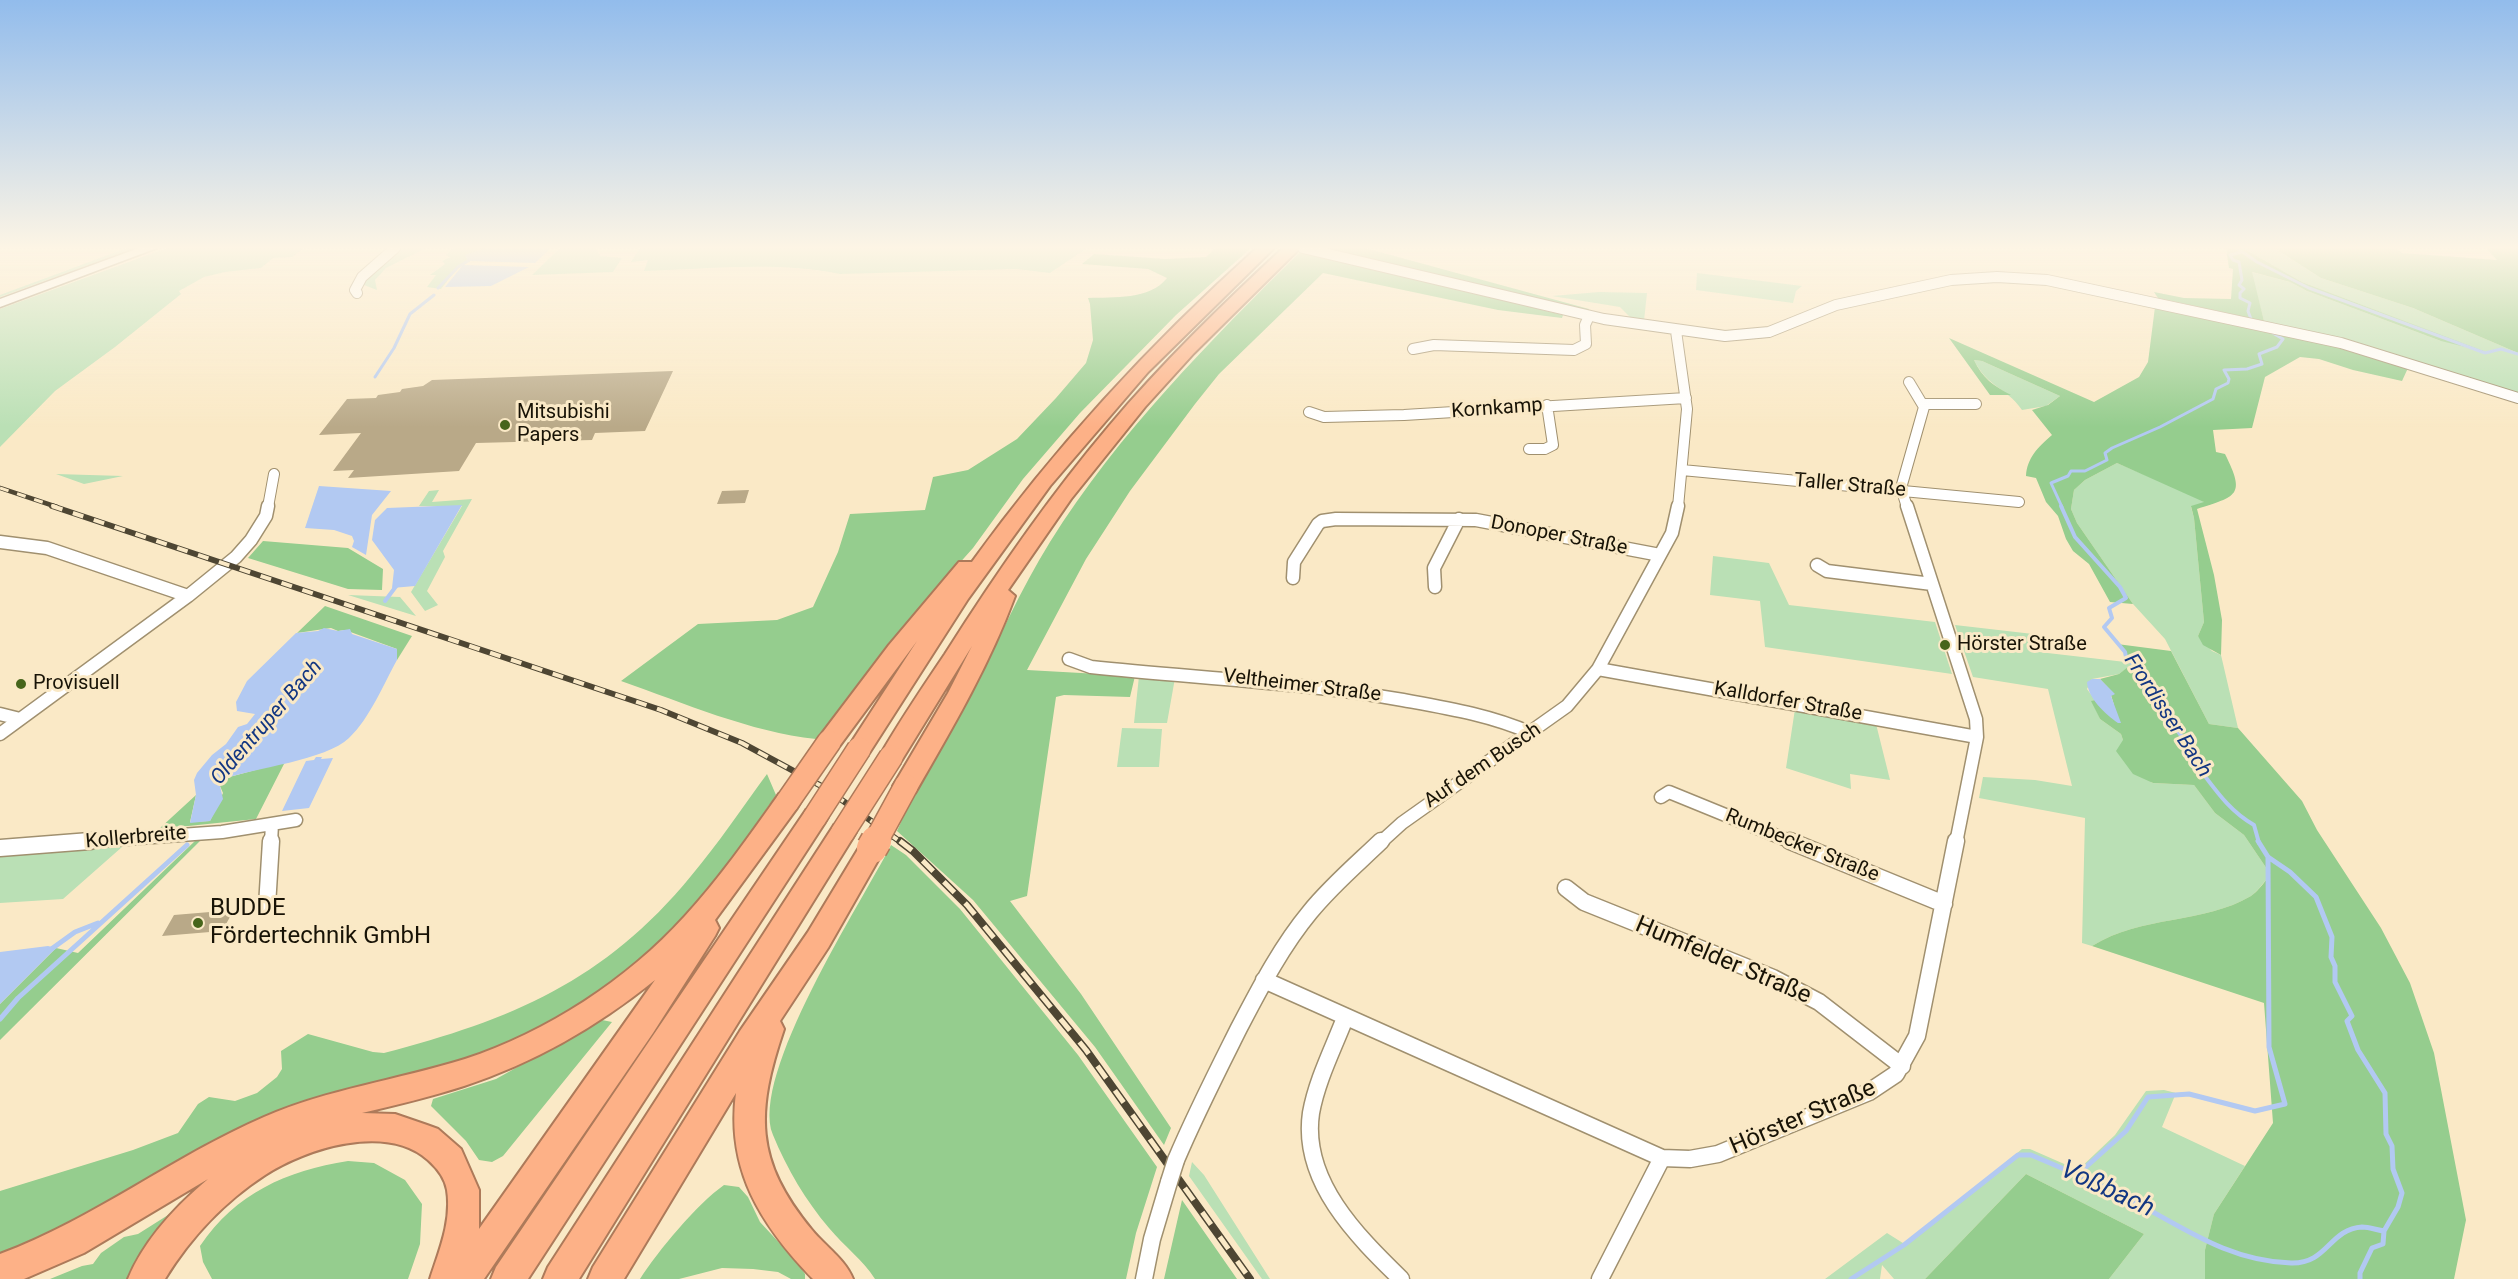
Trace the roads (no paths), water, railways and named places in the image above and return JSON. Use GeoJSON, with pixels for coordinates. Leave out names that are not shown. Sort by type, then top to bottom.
{"type":"FeatureCollection","features":[{"type":"Feature","properties":{"kind":"highway"},"geometry":{"type":"LineString","coordinates":[[508,1279],[815,817],[897,689],[1003,536],[1073,446],[1153,356],[1201,308]]}},
{"type":"Feature","properties":{"kind":"highway"},"geometry":{"type":"LineString","coordinates":[[560,1279],[1014,566],[1092,459],[1151,389],[1228,308]]}},
{"type":"Feature","properties":{"kind":"highway"},"geometry":{"type":"LineString","coordinates":[[0,1271],[75,1240],[233,1148],[276,1127],[354,1100],[465,1072],[541,1039],[589,1012],[641,974],[693,926],[737,873],[829,742],[934,603],[982,547],[1003,536]]}},
{"type":"Feature","properties":{"kind":"highway"},"geometry":{"type":"LineString","coordinates":[[605,1279],[872,848],[961,690],[994,625],[1014,566]]}},
{"type":"Feature","properties":{"kind":"highway"},"geometry":{"type":"LineString","coordinates":[[464,1279],[643,1024],[737,873]]}},
{"type":"Feature","properties":{"kind":"highway"},"geometry":{"type":"LineString","coordinates":[[791,981],[768,1029],[754,1073],[748,1107],[748,1132],[752,1157],[760,1181],[775,1208],[801,1242],[836,1279]]}},
{"type":"Feature","properties":{"kind":"highway"},"geometry":{"type":"LineString","coordinates":[[145,1279],[160,1254],[180,1229],[218,1192],[247,1169],[298,1142],[356,1128],[406,1131],[428,1139],[446,1153],[458,1169],[464,1185],[466,1206],[464,1231],[447,1279]]}},
{"type":"Feature","properties":{"kind":"street"},"geometry":{"type":"LineString","coordinates":[[1553,308],[1676,331],[1725,336],[1762,334],[1829,308]]}},
{"type":"Feature","properties":{"kind":"street"},"geometry":{"type":"LineString","coordinates":[[2178,308],[2367,350],[2518,398]]}},
{"type":"Feature","properties":{"kind":"street"},"geometry":{"type":"LineString","coordinates":[[1413,350],[1425,346],[1441,345],[1574,350],[1586,344],[1584,325],[1588,316]]}},
{"type":"Feature","properties":{"kind":"street","name":"Auf dem Busch"},"geometry":{"type":"LineString","coordinates":[[1144,1279],[1152,1239],[1176,1160],[1199,1108],[1264,980],[1310,912],[1356,864],[1419,810],[1562,711],[1598,669],[1675,526],[1682,470],[1686,398],[1676,331]]}},
{"type":"Feature","properties":{"kind":"street"},"geometry":{"type":"LineString","coordinates":[[1909,382],[1924,404],[1976,404]]}},
{"type":"Feature","properties":{"kind":"street","name":"Kornkamp"},"geometry":{"type":"LineString","coordinates":[[1309,412],[1324,417],[1404,415],[1686,398]]}},
{"type":"Feature","properties":{"kind":"street","name":"Hörster Straße"},"geometry":{"type":"LineString","coordinates":[[1264,980],[1662,1158],[1704,1158],[1733,1149],[1869,1092],[1885,1083],[1902,1066],[1917,1036],[1977,737],[1976,719],[1901,484],[1924,404]]}},
{"type":"Feature","properties":{"kind":"street"},"geometry":{"type":"LineString","coordinates":[[1529,449],[1545,449],[1552,445],[1547,405]]}},
{"type":"Feature","properties":{"kind":"street","name":"Taller Straße"},"geometry":{"type":"LineString","coordinates":[[1682,470],[2019,502]]}},
{"type":"Feature","properties":{"kind":"street"},"geometry":{"type":"LineString","coordinates":[[0,734],[222,570],[251,540],[266,516],[274,474]]}},
{"type":"Feature","properties":{"kind":"street"},"geometry":{"type":"LineString","coordinates":[[1435,587],[1434,568],[1459,519]]}},
{"type":"Feature","properties":{"kind":"street","name":"Donoper Straße"},"geometry":{"type":"LineString","coordinates":[[1293,578],[1294,562],[1322,521],[1476,520],[1660,555]]}},
{"type":"Feature","properties":{"kind":"street"},"geometry":{"type":"LineString","coordinates":[[0,542],[47,548],[188,596]]}},
{"type":"Feature","properties":{"kind":"street"},"geometry":{"type":"LineString","coordinates":[[1817,565],[1827,571],[1932,584]]}},
{"type":"Feature","properties":{"kind":"street","name":"Veltheimer Straße"},"geometry":{"type":"LineString","coordinates":[[1069,658],[1091,667],[1266,680],[1350,690],[1488,716],[1531,733]]}},
{"type":"Feature","properties":{"kind":"street","name":"Kalldorfer Straße"},"geometry":{"type":"LineString","coordinates":[[1598,669],[1977,737]]}},
{"type":"Feature","properties":{"kind":"street"},"geometry":{"type":"LineString","coordinates":[[0,714],[20,719]]}},
{"type":"Feature","properties":{"kind":"street","name":"Rumbecker Straße"},"geometry":{"type":"LineString","coordinates":[[1661,797],[1669,792],[1944,904]]}},
{"type":"Feature","properties":{"kind":"street","name":"Kollerbreite"},"geometry":{"type":"LineString","coordinates":[[0,848],[222,831],[296,820]]}},
{"type":"Feature","properties":{"kind":"street"},"geometry":{"type":"LineString","coordinates":[[267,906],[272,824]]}},
{"type":"Feature","properties":{"kind":"street","name":"Humfelder Straße"},"geometry":{"type":"LineString","coordinates":[[1566,888],[1584,902],[1804,992],[1902,1066]]}},
{"type":"Feature","properties":{"kind":"street"},"geometry":{"type":"LineString","coordinates":[[1345,1018],[1311,1114],[1310,1136],[1316,1164],[1323,1185],[1353,1227],[1401,1279]]}},
{"type":"Feature","properties":{"kind":"street"},"geometry":{"type":"LineString","coordinates":[[1600,1279],[1662,1158]]}},
{"type":"Feature","properties":{"kind":"water"},"geometry":{"type":"Polygon","coordinates":[[[319,486],[391,491],[372,515],[366,555],[352,547],[354,541],[352,536],[334,530],[305,528],[319,486]]]}},
{"type":"Feature","properties":{"kind":"water"},"geometry":{"type":"Polygon","coordinates":[[[462,505],[415,586],[392,588],[394,570],[372,540],[375,520],[387,508],[462,505]]]}},
{"type":"Feature","properties":{"kind":"water"},"geometry":{"type":"Polygon","coordinates":[[[324,628],[338,631],[350,629],[352,634],[397,649],[397,660],[376,701],[357,730],[338,746],[324,752],[223,779],[220,786],[223,799],[210,821],[190,823],[196,795],[194,780],[197,773],[212,755],[226,744],[238,727],[247,724],[255,714],[237,711],[236,702],[247,681],[296,633],[318,631],[324,628]]]}},
{"type":"Feature","properties":{"kind":"water"},"geometry":{"type":"Polygon","coordinates":[[[2100,679],[2115,694],[2111,696],[2121,723],[2108,715],[2090,694],[2087,682],[2100,679]]]}},
{"type":"Feature","properties":{"kind":"water"},"geometry":{"type":"Polygon","coordinates":[[[316,757],[333,758],[309,808],[282,811],[306,761],[314,760],[316,757]]]}},
{"type":"Feature","properties":{"kind":"water"},"geometry":{"type":"Polygon","coordinates":[[[48,946],[56,948],[0,1004],[0,952],[48,946]]]}},
{"type":"Feature","properties":{"kind":"waterway","name":"Oldentruper Bach"},"geometry":{"type":"LineString","coordinates":[[375,377],[394,348],[410,314],[418,308]]}},
{"type":"Feature","properties":{"kind":"waterway","name":"Frordisser Bach"},"geometry":{"type":"LineString","coordinates":[[2249,308],[2251,319]]}},
{"type":"Feature","properties":{"kind":"waterway"},"geometry":{"type":"LineString","coordinates":[[2362,308],[2485,353],[2501,349],[2518,354]]}},
{"type":"Feature","properties":{"kind":"waterway","name":"Frordisser Bach"},"geometry":{"type":"LineString","coordinates":[[2062,507],[2051,483],[2068,476],[2071,471],[2085,471],[2107,460],[2105,453],[2112,448],[2160,427],[2213,399],[2216,389],[2228,383],[2229,379],[2224,370],[2247,369],[2262,364],[2259,354],[2277,347],[2283,339],[2271,332]]}},
{"type":"Feature","properties":{"kind":"waterway","name":"Frordisser Bach"},"geometry":{"type":"LineString","coordinates":[[2061,506],[2075,537],[2120,587],[2126,598],[2109,608],[2112,618],[2104,627],[2125,652],[2126,657],[2148,681],[2144,690],[2152,693],[2173,720],[2173,725],[2183,738],[2181,742],[2200,763],[2198,767],[2230,806],[2254,825],[2259,842]]}},
{"type":"Feature","properties":{"kind":"waterway","name":"Oldentruper Bach"},"geometry":{"type":"LineString","coordinates":[[385,601],[397,585]]}},
{"type":"Feature","properties":{"kind":"waterway","name":"Frordisser Bach"},"geometry":{"type":"LineString","coordinates":[[2259,842],[2268,857]]}},
{"type":"Feature","properties":{"kind":"waterway","name":"Oldentruper Bach"},"geometry":{"type":"LineString","coordinates":[[0,1019],[18,998],[187,845]]}},
{"type":"Feature","properties":{"kind":"waterway"},"geometry":{"type":"LineString","coordinates":[[2077,1175],[2126,1131],[2148,1097],[2189,1094],[2255,1111],[2285,1104],[2269,1047],[2268,857]]}},
{"type":"Feature","properties":{"kind":"waterway","name":"Frordisser Bach"},"geometry":{"type":"LineString","coordinates":[[2268,857],[2290,872],[2316,897],[2332,937],[2331,957],[2335,966],[2335,982],[2352,1016],[2347,1021],[2358,1050],[2385,1093],[2386,1134],[2392,1146],[2393,1169],[2402,1193],[2398,1207],[2384,1231]]}},
{"type":"Feature","properties":{"kind":"waterway"},"geometry":{"type":"LineString","coordinates":[[50,950],[75,932],[98,923]]}},
{"type":"Feature","properties":{"kind":"waterway","name":"Voßbach"},"geometry":{"type":"LineString","coordinates":[[1851,1279],[1904,1245],[2018,1155],[2031,1155],[2077,1175]]}},
{"type":"Feature","properties":{"kind":"waterway","name":"Voßbach"},"geometry":{"type":"LineString","coordinates":[[2077,1175],[2123,1196],[2203,1239],[2245,1256],[2267,1261],[2303,1262],[2321,1253],[2351,1229],[2365,1227],[2384,1231]]}},
{"type":"Feature","properties":{"kind":"waterway","name":"Frordisser Bach"},"geometry":{"type":"LineString","coordinates":[[2360,1279],[2360,1273],[2372,1248],[2383,1244],[2384,1231]]}},
{"type":"Feature","properties":{"kind":"railway"},"geometry":{"type":"LineString","coordinates":[[0,488],[57,507]]}},
{"type":"Feature","properties":{"kind":"railway"},"geometry":{"type":"LineString","coordinates":[[52,506],[661,710],[742,743],[825,788],[902,843]]}},
{"type":"Feature","properties":{"kind":"railway"},"geometry":{"type":"LineString","coordinates":[[900,841],[967,905],[1086,1050],[1250,1279]]}},
{"type":"Feature","properties":{"kind":"place","name":"Mitsubishi Papers"},"geometry":{"type":"Point","coordinates":[505,425]}},
{"type":"Feature","properties":{"kind":"place","name":"Hörster Straße"},"geometry":{"type":"Point","coordinates":[1945,645]}},
{"type":"Feature","properties":{"kind":"place","name":"Provisuell"},"geometry":{"type":"Point","coordinates":[21,684]}},
{"type":"Feature","properties":{"kind":"place","name":"BUDDE Fördertechnik GmbH"},"geometry":{"type":"Point","coordinates":[198,923]}}]}
